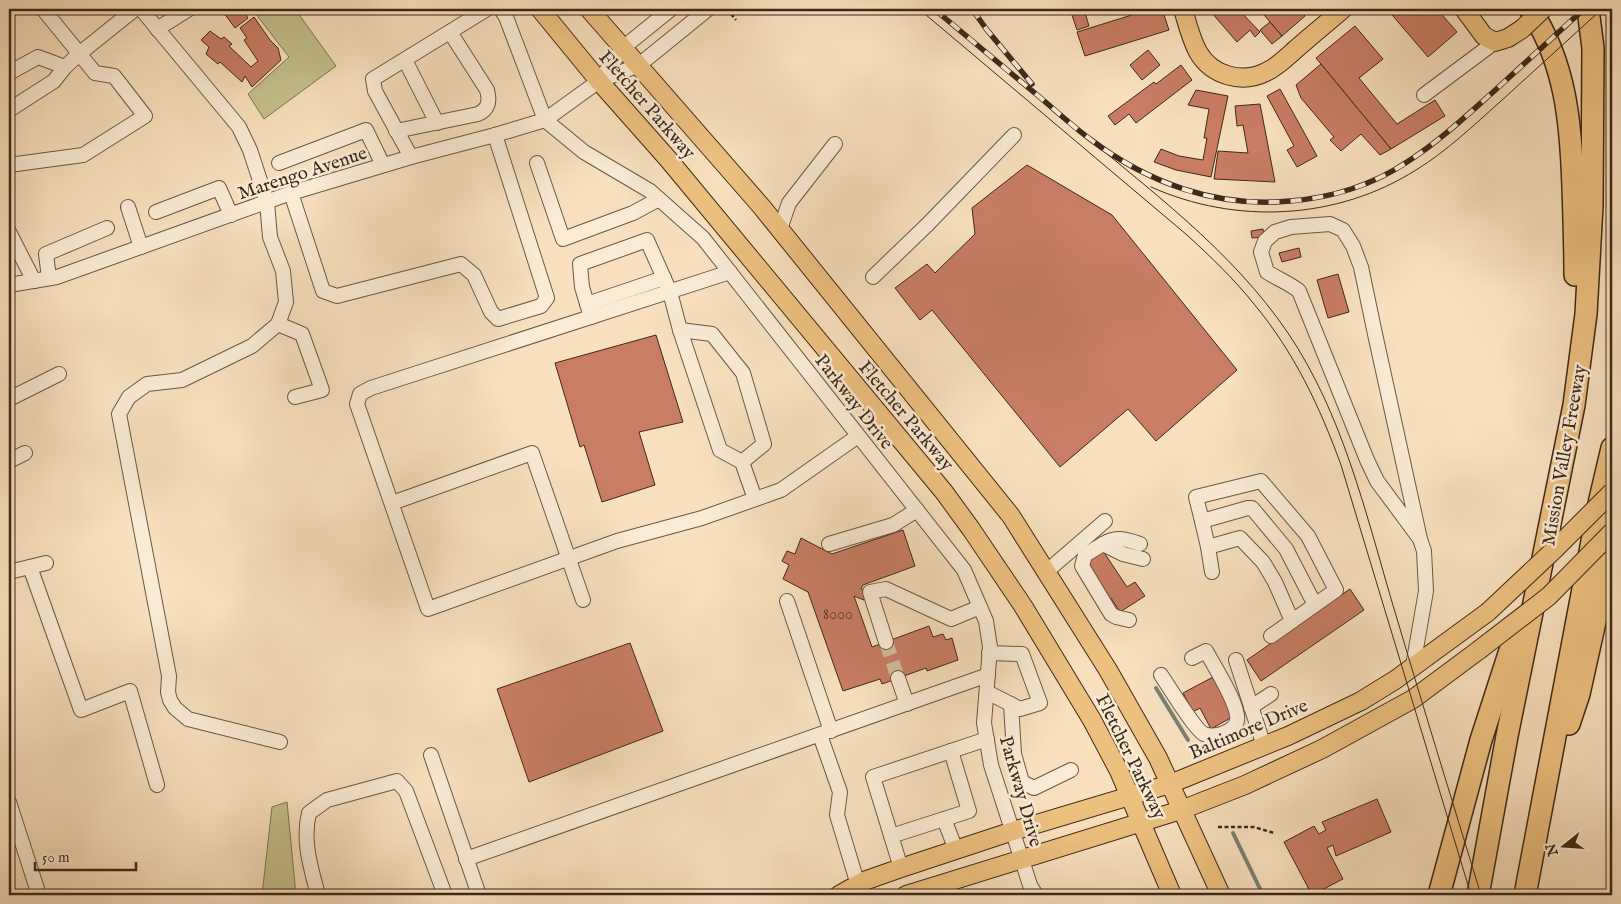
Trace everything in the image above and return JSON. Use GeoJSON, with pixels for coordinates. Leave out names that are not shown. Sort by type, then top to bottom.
{"type":"FeatureCollection","features":[{"type":"Feature","properties":{"kind":"highway"},"geometry":{"type":"LineString","coordinates":[[1530,9],[1542,26],[1557,63],[1569,122],[1575,248],[1574,405]]}},
{"type":"Feature","properties":{"kind":"highway","name":"Mission Valley Freeway"},"geometry":{"type":"LineString","coordinates":[[1478,895],[1507,736],[1574,405],[1586,314],[1592,206],[1593,48],[1588,9]]}},
{"type":"Feature","properties":{"kind":"highway"},"geometry":{"type":"LineString","coordinates":[[1525,895],[1600,500],[1612,448]]}},
{"type":"Feature","properties":{"kind":"highway"},"geometry":{"type":"LineString","coordinates":[[1439,895],[1481,740],[1549,532]]}},
{"type":"Feature","properties":{"kind":"highway"},"geometry":{"type":"LineString","coordinates":[[1542,808],[1579,694],[1612,545]]}},
{"type":"Feature","properties":{"kind":"highway"},"geometry":{"type":"LineString","coordinates":[[1529,895],[1532,856]]}},
{"type":"Feature","properties":{"kind":"main road","name":"Fletcher Parkway"},"geometry":{"type":"LineString","coordinates":[[540,9],[599,81],[668,159],[960,514],[1023,606],[1072,686],[1119,771],[1172,895]]}},
{"type":"Feature","properties":{"kind":"main road","name":"Fletcher Parkway"},"geometry":{"type":"LineString","coordinates":[[589,9],[624,47],[780,229],[1011,516],[1108,670],[1158,758],[1221,895]]}},
{"type":"Feature","properties":{"kind":"main road"},"geometry":{"type":"LineString","coordinates":[[1182,9],[1192,40],[1207,64],[1227,76],[1240,78],[1266,72],[1280,63],[1344,9]]}},
{"type":"Feature","properties":{"kind":"main road"},"geometry":{"type":"LineString","coordinates":[[1464,9],[1484,36],[1495,42],[1508,38],[1522,29],[1543,9]]}},
{"type":"Feature","properties":{"kind":"main road","name":"Baltimore Drive"},"geometry":{"type":"LineString","coordinates":[[839,895],[858,885],[901,868],[1013,831],[1170,784],[1264,746],[1361,701],[1395,680],[1488,612],[1612,492]]}},
{"type":"Feature","properties":{"kind":"main road"},"geometry":{"type":"LineString","coordinates":[[906,895],[1181,810],[1245,785],[1322,749],[1413,699],[1428,688],[1549,596],[1612,532]]}},
{"type":"Feature","properties":{"kind":"main road"},"geometry":{"type":"LineString","coordinates":[[1413,666],[1428,688]]}},
{"type":"Feature","properties":{"kind":"street"},"geometry":{"type":"LineString","coordinates":[[9,165],[83,156],[144,116],[114,76],[95,73],[43,9]]}},
{"type":"Feature","properties":{"kind":"street"},"geometry":{"type":"LineString","coordinates":[[9,110],[54,81],[79,54],[136,9]]}},
{"type":"Feature","properties":{"kind":"street"},"geometry":{"type":"LineString","coordinates":[[141,9],[239,127],[250,150],[268,202],[270,237],[283,271],[286,302],[278,324],[252,346],[182,380],[148,384],[129,397],[118,414],[169,676],[168,692],[170,700],[180,714],[188,719],[280,742]]}},
{"type":"Feature","properties":{"kind":"street"},"geometry":{"type":"LineString","coordinates":[[157,29],[189,9]]}},
{"type":"Feature","properties":{"kind":"street"},"geometry":{"type":"LineString","coordinates":[[410,157],[375,91],[373,79],[487,9]]}},
{"type":"Feature","properties":{"kind":"street","name":"Parkway Drive"},"geometry":{"type":"LineString","coordinates":[[501,9],[506,17],[545,120],[584,152],[650,191],[703,238],[964,570],[986,621],[989,653],[984,723],[991,765],[1030,885],[1036,895]]}},
{"type":"Feature","properties":{"kind":"street","name":"Marengo Avenue"},"geometry":{"type":"LineString","coordinates":[[599,81],[624,47],[671,9]]}},
{"type":"Feature","properties":{"kind":"street","name":"Marengo Avenue"},"geometry":{"type":"LineString","coordinates":[[9,285],[57,277],[291,193],[410,157],[545,120],[599,81],[639,65],[708,9]]}},
{"type":"Feature","properties":{"kind":"street"},"geometry":{"type":"LineString","coordinates":[[396,131],[478,114],[488,106],[488,90],[450,32]]}},
{"type":"Feature","properties":{"kind":"street"},"geometry":{"type":"LineString","coordinates":[[1424,95],[1495,42]]}},
{"type":"Feature","properties":{"kind":"street"},"geometry":{"type":"LineString","coordinates":[[9,73],[38,57],[65,67]]}},
{"type":"Feature","properties":{"kind":"street"},"geometry":{"type":"LineString","coordinates":[[405,60],[437,123]]}},
{"type":"Feature","properties":{"kind":"street"},"geometry":{"type":"LineString","coordinates":[[279,163],[366,130],[383,165]]}},
{"type":"Feature","properties":{"kind":"street"},"geometry":{"type":"LineString","coordinates":[[291,193],[323,291],[338,296],[461,264],[474,275],[491,312],[498,319],[541,306],[547,298],[495,135]]}},
{"type":"Feature","properties":{"kind":"street"},"geometry":{"type":"LineString","coordinates":[[873,277],[928,224],[1014,135]]}},
{"type":"Feature","properties":{"kind":"street"},"geometry":{"type":"LineString","coordinates":[[780,229],[789,203],[835,144]]}},
{"type":"Feature","properties":{"kind":"street"},"geometry":{"type":"LineString","coordinates":[[537,163],[563,239],[634,213],[659,199]]}},
{"type":"Feature","properties":{"kind":"street"},"geometry":{"type":"LineString","coordinates":[[156,212],[218,188],[231,215]]}},
{"type":"Feature","properties":{"kind":"street"},"geometry":{"type":"LineString","coordinates":[[128,207],[141,247]]}},
{"type":"Feature","properties":{"kind":"street"},"geometry":{"type":"LineString","coordinates":[[1413,666],[1426,591],[1424,551],[1374,334],[1362,267],[1353,246],[1343,230],[1330,224],[1291,227],[1275,232],[1265,241],[1261,252],[1267,272],[1299,291],[1367,460],[1378,481],[1420,539]]}},
{"type":"Feature","properties":{"kind":"street"},"geometry":{"type":"LineString","coordinates":[[49,278],[46,254],[107,228]]}},
{"type":"Feature","properties":{"kind":"street"},"geometry":{"type":"LineString","coordinates":[[9,232],[34,281]]}},
{"type":"Feature","properties":{"kind":"street"},"geometry":{"type":"LineString","coordinates":[[589,311],[582,287],[580,264],[647,240],[670,292],[680,330],[720,450],[742,462],[755,499]]}},
{"type":"Feature","properties":{"kind":"street"},"geometry":{"type":"LineString","coordinates":[[589,311],[670,292],[730,272]]}},
{"type":"Feature","properties":{"kind":"street"},"geometry":{"type":"LineString","coordinates":[[664,278],[589,311],[371,388],[360,394],[357,404],[428,609],[569,557],[617,541],[702,518],[781,490],[858,436]]}},
{"type":"Feature","properties":{"kind":"street"},"geometry":{"type":"LineString","coordinates":[[278,324],[302,334],[322,390],[296,397]]}},
{"type":"Feature","properties":{"kind":"street"},"geometry":{"type":"LineString","coordinates":[[680,330],[712,334],[743,373],[764,444],[742,462]]}},
{"type":"Feature","properties":{"kind":"street"},"geometry":{"type":"LineString","coordinates":[[9,398],[60,374]]}},
{"type":"Feature","properties":{"kind":"street"},"geometry":{"type":"LineString","coordinates":[[9,461],[25,453]]}},
{"type":"Feature","properties":{"kind":"street"},"geometry":{"type":"LineString","coordinates":[[392,503],[532,453],[583,600]]}},
{"type":"Feature","properties":{"kind":"street"},"geometry":{"type":"LineString","coordinates":[[1212,572],[1196,496],[1261,481],[1308,536],[1336,590],[1271,636]]}},
{"type":"Feature","properties":{"kind":"street"},"geometry":{"type":"LineString","coordinates":[[1202,521],[1252,508],[1286,549],[1315,605]]}},
{"type":"Feature","properties":{"kind":"street"},"geometry":{"type":"LineString","coordinates":[[829,544],[893,525],[917,510]]}},
{"type":"Feature","properties":{"kind":"street"},"geometry":{"type":"LineString","coordinates":[[1046,572],[1105,521]]}},
{"type":"Feature","properties":{"kind":"street"},"geometry":{"type":"LineString","coordinates":[[1208,547],[1240,538],[1263,562],[1292,621]]}},
{"type":"Feature","properties":{"kind":"street"},"geometry":{"type":"LineString","coordinates":[[1129,620],[1111,614],[1082,566],[1085,555],[1113,539],[1140,544]]}},
{"type":"Feature","properties":{"kind":"street"},"geometry":{"type":"LineString","coordinates":[[1103,544],[1123,554],[1143,559]]}},
{"type":"Feature","properties":{"kind":"street"},"geometry":{"type":"LineString","coordinates":[[9,572],[46,563]]}},
{"type":"Feature","properties":{"kind":"street"},"geometry":{"type":"LineString","coordinates":[[30,567],[80,710],[130,691],[157,785]]}},
{"type":"Feature","properties":{"kind":"street"},"geometry":{"type":"LineString","coordinates":[[886,642],[870,592],[886,589],[951,619],[980,607]]}},
{"type":"Feature","properties":{"kind":"street"},"geometry":{"type":"LineString","coordinates":[[787,601],[826,733],[840,792],[837,815],[858,885]]}},
{"type":"Feature","properties":{"kind":"street"},"geometry":{"type":"LineString","coordinates":[[1161,675],[1196,727],[1204,734],[1213,736],[1223,734],[1232,729],[1237,722],[1230,694],[1206,651],[1192,658]]}},
{"type":"Feature","properties":{"kind":"street"},"geometry":{"type":"LineString","coordinates":[[987,692],[1020,709],[1040,703],[1022,654],[989,653]]}},
{"type":"Feature","properties":{"kind":"street"},"geometry":{"type":"LineString","coordinates":[[1236,660],[1264,746]]}},
{"type":"Feature","properties":{"kind":"street"},"geometry":{"type":"LineString","coordinates":[[466,859],[988,675]]}},
{"type":"Feature","properties":{"kind":"street"},"geometry":{"type":"LineString","coordinates":[[898,678],[907,704]]}},
{"type":"Feature","properties":{"kind":"street"},"geometry":{"type":"LineString","coordinates":[[1251,707],[1271,694]]}},
{"type":"Feature","properties":{"kind":"street"},"geometry":{"type":"LineString","coordinates":[[1011,704],[1014,754],[1022,782],[1034,788],[1070,770]]}},
{"type":"Feature","properties":{"kind":"street"},"geometry":{"type":"LineString","coordinates":[[901,868],[872,777],[987,739]]}},
{"type":"Feature","properties":{"kind":"street"},"geometry":{"type":"LineString","coordinates":[[891,836],[969,811],[951,751]]}},
{"type":"Feature","properties":{"kind":"street"},"geometry":{"type":"LineString","coordinates":[[431,755],[480,895]]}},
{"type":"Feature","properties":{"kind":"street"},"geometry":{"type":"LineString","coordinates":[[318,895],[310,864],[306,828],[309,813],[327,800],[397,782],[406,791],[445,895]]}},
{"type":"Feature","properties":{"kind":"street"},"geometry":{"type":"LineString","coordinates":[[9,802],[39,895]]}},
{"type":"Feature","properties":{"kind":"street"},"geometry":{"type":"LineString","coordinates":[[944,819],[956,850]]}},
{"type":"Feature","properties":{"kind":"path"},"geometry":{"type":"LineString","coordinates":[[727,9],[736,20]]}},
{"type":"Feature","properties":{"kind":"path"},"geometry":{"type":"LineString","coordinates":[[1218,827],[1254,827],[1274,833]]}},
{"type":"Feature","properties":{"kind":"shaded area"},"geometry":{"type":"Polygon","coordinates":[[[252,9],[295,9],[336,66],[264,119],[248,94],[289,57],[252,9]]]}},
{"type":"Feature","properties":{"kind":"shaded area"},"geometry":{"type":"Polygon","coordinates":[[[287,802],[296,895],[262,895],[272,807],[287,802]]]}},
{"type":"Feature","properties":{"kind":"building"},"geometry":{"type":"Polygon","coordinates":[[[221,9],[242,9],[248,18],[235,28],[221,9]]]}},
{"type":"Feature","properties":{"kind":"building"},"geometry":{"type":"Polygon","coordinates":[[[1070,9],[1084,9],[1089,26],[1077,30],[1070,9]]]}},
{"type":"Feature","properties":{"kind":"building"},"geometry":{"type":"Polygon","coordinates":[[[1151,9],[1162,9],[1169,30],[1085,56],[1077,32],[1151,9]]]}},
{"type":"Feature","properties":{"kind":"building"},"geometry":{"type":"Polygon","coordinates":[[[1214,9],[1238,9],[1260,32],[1255,37],[1250,30],[1237,42],[1211,12],[1214,9]]]}},
{"type":"Feature","properties":{"kind":"building"},"geometry":{"type":"Polygon","coordinates":[[[1259,9],[1296,9],[1305,16],[1282,36],[1259,9]]]}},
{"type":"Feature","properties":{"kind":"building"},"geometry":{"type":"Polygon","coordinates":[[[1387,9],[1437,9],[1457,32],[1428,57],[1387,9]]]}},
{"type":"Feature","properties":{"kind":"building"},"geometry":{"type":"Polygon","coordinates":[[[254,17],[278,48],[281,60],[252,87],[245,76],[242,82],[220,62],[218,64],[206,54],[209,47],[201,40],[210,31],[221,39],[224,37],[232,44],[229,46],[251,67],[258,61],[244,40],[247,38],[240,28],[254,17]]]}},
{"type":"Feature","properties":{"kind":"building"},"geometry":{"type":"Polygon","coordinates":[[[1270,22],[1282,36],[1272,44],[1260,30],[1270,22]]]}},
{"type":"Feature","properties":{"kind":"building"},"geometry":{"type":"Polygon","coordinates":[[[1355,26],[1383,59],[1359,78],[1397,124],[1435,100],[1445,116],[1391,149],[1316,58],[1355,26]]]}},
{"type":"Feature","properties":{"kind":"building"},"geometry":{"type":"Polygon","coordinates":[[[1148,50],[1160,65],[1142,80],[1130,65],[1148,50]]]}},
{"type":"Feature","properties":{"kind":"building"},"geometry":{"type":"Polygon","coordinates":[[[1321,64],[1391,149],[1380,155],[1361,134],[1341,151],[1330,140],[1334,137],[1301,98],[1296,85],[1321,64]]]}},
{"type":"Feature","properties":{"kind":"building"},"geometry":{"type":"Polygon","coordinates":[[[1181,65],[1192,80],[1136,123],[1129,114],[1115,125],[1108,116],[1154,82],[1156,84],[1181,65]]]}},
{"type":"Feature","properties":{"kind":"building"},"geometry":{"type":"Polygon","coordinates":[[[1280,89],[1317,156],[1297,167],[1287,150],[1294,146],[1267,96],[1280,89]]]}},
{"type":"Feature","properties":{"kind":"building"},"geometry":{"type":"Polygon","coordinates":[[[1196,90],[1228,96],[1211,177],[1176,170],[1154,162],[1161,149],[1179,156],[1203,160],[1207,138],[1204,138],[1209,109],[1188,105],[1196,90]]]}},
{"type":"Feature","properties":{"kind":"building"},"geometry":{"type":"Polygon","coordinates":[[[1260,104],[1275,182],[1214,179],[1218,151],[1248,153],[1243,125],[1237,126],[1235,106],[1260,104]]]}},
{"type":"Feature","properties":{"kind":"building"},"geometry":{"type":"Polygon","coordinates":[[[1027,165],[1112,215],[1237,370],[1156,441],[1128,409],[1060,467],[932,310],[920,320],[895,288],[927,264],[935,273],[975,234],[972,208],[1027,165]]]}},
{"type":"Feature","properties":{"kind":"building"},"geometry":{"type":"Polygon","coordinates":[[[1263,229],[1264,237],[1252,238],[1251,231],[1263,229]]]}},
{"type":"Feature","properties":{"kind":"building"},"geometry":{"type":"Polygon","coordinates":[[[1299,248],[1301,257],[1282,262],[1279,253],[1299,248]]]}},
{"type":"Feature","properties":{"kind":"building"},"geometry":{"type":"Polygon","coordinates":[[[1338,274],[1349,312],[1328,318],[1317,280],[1338,274]]]}},
{"type":"Feature","properties":{"kind":"building"},"geometry":{"type":"Polygon","coordinates":[[[656,335],[683,422],[639,432],[655,485],[602,502],[584,445],[580,447],[555,363],[656,335]]]}},
{"type":"Feature","properties":{"kind":"building"},"geometry":{"type":"Polygon","coordinates":[[[903,530],[915,566],[863,585],[861,589],[867,592],[864,600],[854,596],[872,647],[929,626],[933,637],[943,634],[946,640],[952,638],[958,660],[927,671],[926,668],[882,684],[880,679],[843,691],[808,592],[783,579],[789,565],[782,561],[787,551],[795,554],[801,538],[832,554],[903,530]]]}},
{"type":"Feature","properties":{"kind":"building"},"geometry":{"type":"Polygon","coordinates":[[[1103,551],[1127,587],[1135,582],[1145,596],[1120,612],[1111,598],[1107,601],[1087,566],[1088,561],[1103,551]]]}},
{"type":"Feature","properties":{"kind":"building"},"geometry":{"type":"Polygon","coordinates":[[[1350,589],[1364,610],[1261,681],[1247,660],[1350,589]]]}},
{"type":"Feature","properties":{"kind":"building"},"geometry":{"type":"Polygon","coordinates":[[[630,643],[663,731],[529,782],[497,689],[630,643]]]}},
{"type":"Feature","properties":{"kind":"building"},"geometry":{"type":"Polygon","coordinates":[[[1213,677],[1234,716],[1211,729],[1200,708],[1193,712],[1183,693],[1213,677]]]}},
{"type":"Feature","properties":{"kind":"building"},"geometry":{"type":"Polygon","coordinates":[[[1377,799],[1391,832],[1336,856],[1333,845],[1327,848],[1343,879],[1312,895],[1284,842],[1314,826],[1319,834],[1326,830],[1322,822],[1377,799]]]}},
{"type":"Feature","properties":{"kind":"waterway"},"geometry":{"type":"LineString","coordinates":[[1156,688],[1188,740]]}},
{"type":"Feature","properties":{"kind":"waterway"},"geometry":{"type":"LineString","coordinates":[[1233,833],[1263,895]]}},
{"type":"Feature","properties":{"kind":"tunnel"},"geometry":{"type":"LineString","coordinates":[[886,642],[898,678]]}},
{"type":"Feature","properties":{"kind":"tram line"},"geometry":{"type":"LineString","coordinates":[[919,9],[1187,235],[1238,286],[1282,341],[1315,401],[1341,465],[1471,895]]}},
{"type":"Feature","properties":{"kind":"tram line"},"geometry":{"type":"LineString","coordinates":[[1151,187],[1184,199],[1217,207],[1251,212],[1286,212],[1320,207],[1353,199],[1385,187],[1427,163],[1449,146],[1602,9]]}},
{"type":"Feature","properties":{"kind":"tram line"},"geometry":{"type":"LineString","coordinates":[[1071,124],[1187,221],[1215,247],[1265,303],[1288,333],[1307,364],[1338,429],[1350,463],[1481,895]]}},
{"type":"Feature","properties":{"kind":"railway"},"geometry":{"type":"LineString","coordinates":[[934,9],[1083,134],[1112,155],[1159,180],[1184,189],[1209,196],[1263,202],[1321,197],[1366,184],[1394,170],[1451,129],[1584,9]]}},
{"type":"Feature","properties":{"kind":"railway"},"geometry":{"type":"LineString","coordinates":[[972,9],[1032,84]]}}]}
